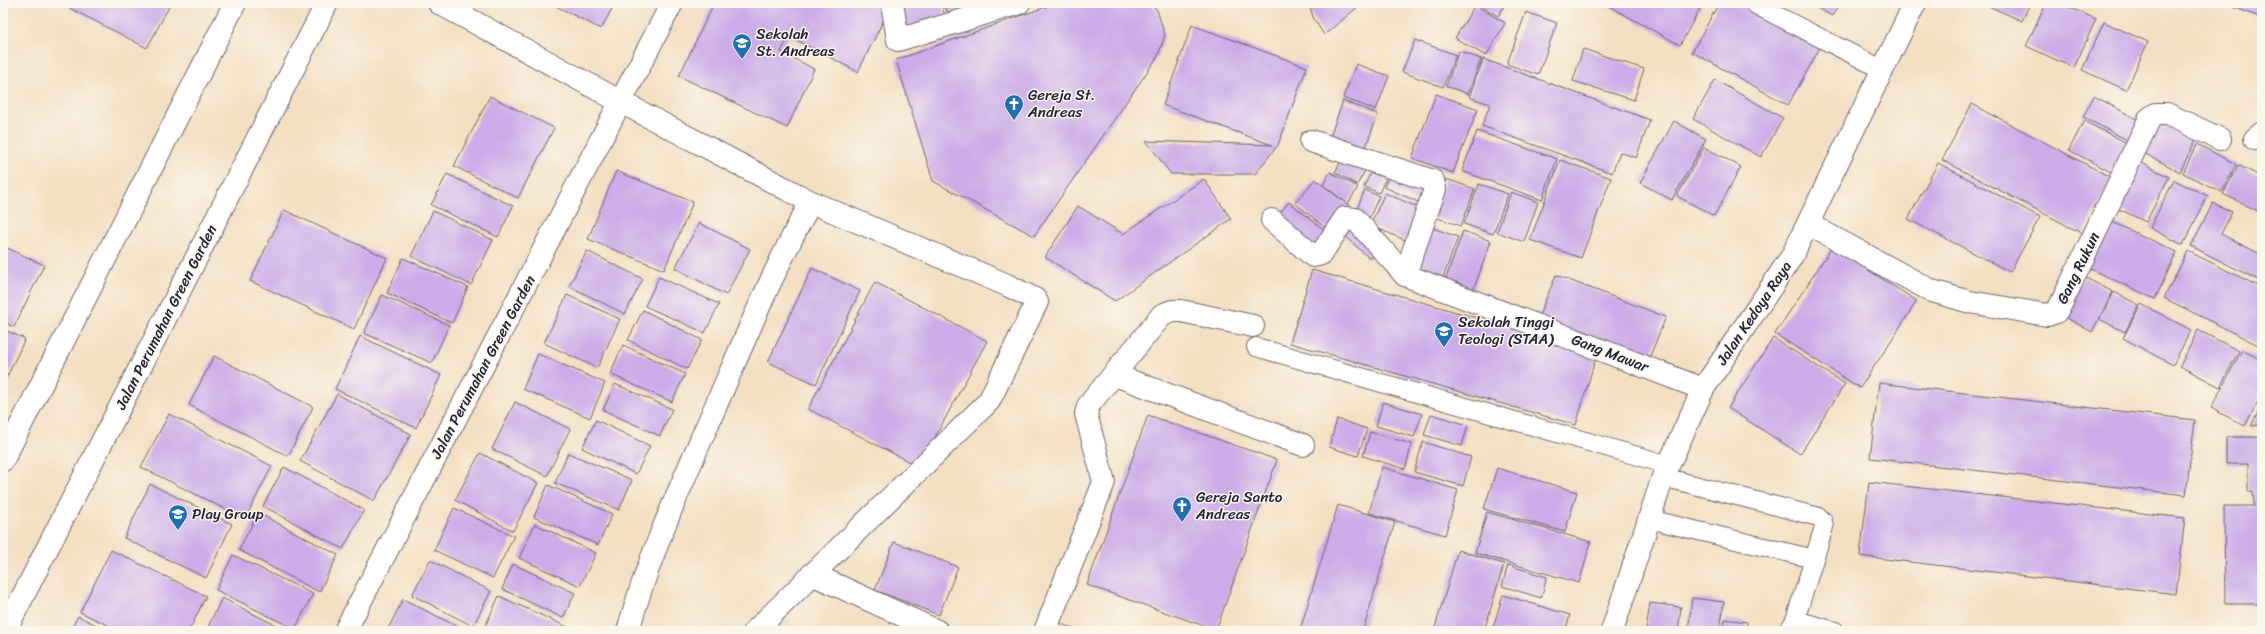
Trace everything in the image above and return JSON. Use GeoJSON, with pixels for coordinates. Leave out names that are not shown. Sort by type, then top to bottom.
{"type":"FeatureCollection","features":[{"type":"Feature","properties":{"kind":"street"},"geometry":{"type":"LineString","coordinates":[[3,460],[235,3]]}},
{"type":"Feature","properties":{"kind":"street","name":"Jalan Perumahan Green Garden"},"geometry":{"type":"LineString","coordinates":[[5,631],[327,3]]}},
{"type":"Feature","properties":{"kind":"street"},"geometry":{"type":"LineString","coordinates":[[439,3],[621,102],[811,202],[1007,285],[1034,298],[1037,302],[989,401],[755,631]]}},
{"type":"Feature","properties":{"kind":"street","name":"Jalan Perumahan Green Garden"},"geometry":{"type":"LineString","coordinates":[[345,631],[672,3]]}},
{"type":"Feature","properties":{"kind":"street"},"geometry":{"type":"LineString","coordinates":[[892,3],[898,40],[1019,3]]}},
{"type":"Feature","properties":{"kind":"street","name":"Jalan Kedoya Raya"},"geometry":{"type":"LineString","coordinates":[[1612,631],[1666,471],[1703,389],[1792,256],[1915,3]]}},
{"type":"Feature","properties":{"kind":"street","name":"Gang Rukun"},"geometry":{"type":"LineString","coordinates":[[1808,224],[1932,291],[1970,302],[2047,314],[2056,312],[2061,304],[2150,118],[2156,114],[2167,114],[2220,139]]}},
{"type":"Feature","properties":{"kind":"street"},"geometry":{"type":"LineString","coordinates":[[1311,141],[1433,181],[1435,189],[1405,275]]}},
{"type":"Feature","properties":{"kind":"street"},"geometry":{"type":"LineString","coordinates":[[628,631],[635,607],[678,494],[783,252],[811,202]]}},
{"type":"Feature","properties":{"kind":"street","name":"Gang Mawar"},"geometry":{"type":"LineString","coordinates":[[1272,220],[1313,256],[1321,254],[1345,218],[1350,218],[1355,220],[1405,275],[1703,389]]}},
{"type":"Feature","properties":{"kind":"street"},"geometry":{"type":"LineString","coordinates":[[1045,631],[1102,489],[1103,475],[1086,414],[1088,406],[1115,375],[1162,315],[1172,311],[1255,336]]}},
{"type":"Feature","properties":{"kind":"street"},"geometry":{"type":"LineString","coordinates":[[1115,375],[1304,445]]}},
{"type":"Feature","properties":{"kind":"street"},"geometry":{"type":"LineString","coordinates":[[812,574],[937,631]]}},
{"type":"Feature","properties":{"kind":"lane"},"geometry":{"type":"LineString","coordinates":[[1757,3],[1756,5],[1883,70]]}},
{"type":"Feature","properties":{"kind":"lane"},"geometry":{"type":"LineString","coordinates":[[1255,336],[1666,471],[1819,517],[1823,521],[1824,527],[1792,626],[1835,631]]}},
{"type":"Feature","properties":{"kind":"lane"},"geometry":{"type":"LineString","coordinates":[[1649,519],[1814,559]]}},
{"type":"Feature","properties":{"kind":"building"},"geometry":{"type":"Polygon","coordinates":[[[60,3],[171,3],[147,48],[60,3]]]}},
{"type":"Feature","properties":{"kind":"building"},"geometry":{"type":"Polygon","coordinates":[[[550,3],[615,3],[601,29],[550,3]]]}},
{"type":"Feature","properties":{"kind":"building","name":"Sekolah St. Andreas"},"geometry":{"type":"Polygon","coordinates":[[[714,3],[883,3],[886,15],[858,72],[789,36],[781,52],[814,69],[787,128],[679,76],[714,3]]]}},
{"type":"Feature","properties":{"kind":"building"},"geometry":{"type":"Polygon","coordinates":[[[895,3],[942,3],[945,19],[899,27],[895,3]]]}},
{"type":"Feature","properties":{"kind":"building"},"geometry":{"type":"Polygon","coordinates":[[[945,3],[965,3],[966,9],[947,12],[945,3]]]}},
{"type":"Feature","properties":{"kind":"building"},"geometry":{"type":"Polygon","coordinates":[[[970,3],[987,3],[971,7],[970,3]]]}},
{"type":"Feature","properties":{"kind":"building","name":"Gereja St. Andreas"},"geometry":{"type":"Polygon","coordinates":[[[1057,3],[1150,3],[1157,10],[1165,35],[1158,56],[1034,236],[933,181],[896,60],[1057,3]]]}},
{"type":"Feature","properties":{"kind":"building"},"geometry":{"type":"Polygon","coordinates":[[[1309,3],[1358,3],[1359,6],[1324,35],[1313,17],[1309,3]]]}},
{"type":"Feature","properties":{"kind":"building"},"geometry":{"type":"Polygon","coordinates":[[[1484,3],[1506,3],[1498,16],[1482,7],[1484,3]]]}},
{"type":"Feature","properties":{"kind":"building"},"geometry":{"type":"Polygon","coordinates":[[[1603,3],[1703,3],[1680,45],[1603,3]]]}},
{"type":"Feature","properties":{"kind":"building"},"geometry":{"type":"Polygon","coordinates":[[[1719,3],[1742,3],[1821,46],[1788,105],[1692,52],[1719,3]]]}},
{"type":"Feature","properties":{"kind":"building"},"geometry":{"type":"Polygon","coordinates":[[[1808,3],[1840,3],[1832,16],[1808,3]]]}},
{"type":"Feature","properties":{"kind":"building"},"geometry":{"type":"Polygon","coordinates":[[[1982,3],[2030,3],[2022,21],[1982,3]]]}},
{"type":"Feature","properties":{"kind":"building"},"geometry":{"type":"Polygon","coordinates":[[[2046,3],[2060,3],[2096,19],[2074,68],[2026,46],[2046,3]]]}},
{"type":"Feature","properties":{"kind":"building"},"geometry":{"type":"Polygon","coordinates":[[[2223,3],[2262,3],[2262,18],[2223,3]]]}},
{"type":"Feature","properties":{"kind":"building"},"geometry":{"type":"Polygon","coordinates":[[[1475,5],[1505,23],[1486,56],[1455,38],[1475,5]]]}},
{"type":"Feature","properties":{"kind":"building"},"geometry":{"type":"Polygon","coordinates":[[[1526,12],[1557,23],[1538,75],[1507,64],[1526,12]]]}},
{"type":"Feature","properties":{"kind":"building"},"geometry":{"type":"Polygon","coordinates":[[[2104,22],[2148,42],[2126,90],[2082,70],[2104,22]]]}},
{"type":"Feature","properties":{"kind":"building"},"geometry":{"type":"Polygon","coordinates":[[[1192,25],[1307,67],[1278,145],[1255,174],[1171,174],[1146,141],[1272,145],[1163,105],[1192,25]]]}},
{"type":"Feature","properties":{"kind":"building"},"geometry":{"type":"Polygon","coordinates":[[[1415,40],[1456,55],[1443,87],[1402,72],[1415,40]]]}},
{"type":"Feature","properties":{"kind":"building"},"geometry":{"type":"Polygon","coordinates":[[[1583,49],[1644,69],[1634,100],[1573,81],[1583,49]]]}},
{"type":"Feature","properties":{"kind":"building"},"geometry":{"type":"Polygon","coordinates":[[[1459,51],[1481,59],[1468,94],[1446,86],[1459,51]]]}},
{"type":"Feature","properties":{"kind":"building"},"geometry":{"type":"Polygon","coordinates":[[[1483,59],[1650,120],[1636,158],[1620,152],[1612,173],[1482,126],[1490,104],[1469,97],[1483,59]]]}},
{"type":"Feature","properties":{"kind":"building"},"geometry":{"type":"Polygon","coordinates":[[[1356,64],[1389,76],[1376,110],[1343,98],[1356,64]]]}},
{"type":"Feature","properties":{"kind":"building"},"geometry":{"type":"Polygon","coordinates":[[[1715,80],[1783,118],[1761,157],[1693,119],[1715,80]]]}},
{"type":"Feature","properties":{"kind":"building"},"geometry":{"type":"Polygon","coordinates":[[[1436,94],[1478,109],[1453,173],[1412,158],[1436,94]]]}},
{"type":"Feature","properties":{"kind":"building"},"geometry":{"type":"Polygon","coordinates":[[[490,96],[554,128],[518,198],[454,166],[490,96]]]}},
{"type":"Feature","properties":{"kind":"building"},"geometry":{"type":"Polygon","coordinates":[[[2094,96],[2144,123],[2133,143],[2083,117],[2094,96]]]}},
{"type":"Feature","properties":{"kind":"building"},"geometry":{"type":"Polygon","coordinates":[[[1343,101],[1378,114],[1362,157],[1327,145],[1343,101]]]}},
{"type":"Feature","properties":{"kind":"building"},"geometry":{"type":"Polygon","coordinates":[[[1972,104],[2112,178],[2083,234],[1942,160],[1972,104]]]}},
{"type":"Feature","properties":{"kind":"building"},"geometry":{"type":"Polygon","coordinates":[[[1674,121],[1706,139],[1672,200],[1640,183],[1674,121]]]}},
{"type":"Feature","properties":{"kind":"building"},"geometry":{"type":"Polygon","coordinates":[[[2084,121],[2131,145],[2115,174],[2069,150],[2084,121]]]}},
{"type":"Feature","properties":{"kind":"building"},"geometry":{"type":"Polygon","coordinates":[[[2158,121],[2196,139],[2180,172],[2142,152],[2158,121]]]}},
{"type":"Feature","properties":{"kind":"building"},"geometry":{"type":"Polygon","coordinates":[[[1477,131],[1557,159],[1542,200],[1462,171],[1477,131]]]}},
{"type":"Feature","properties":{"kind":"building"},"geometry":{"type":"Polygon","coordinates":[[[2197,144],[2236,164],[2222,192],[2183,173],[2197,144]]]}},
{"type":"Feature","properties":{"kind":"building"},"geometry":{"type":"Polygon","coordinates":[[[1704,147],[1741,167],[1714,216],[1677,196],[1704,147]]]}},
{"type":"Feature","properties":{"kind":"building"},"geometry":{"type":"Polygon","coordinates":[[[1345,154],[1367,167],[1357,185],[1335,172],[1345,154]]]}},
{"type":"Feature","properties":{"kind":"building"},"geometry":{"type":"Polygon","coordinates":[[[1560,160],[1611,178],[1581,258],[1530,240],[1560,160]]]}},
{"type":"Feature","properties":{"kind":"building"},"geometry":{"type":"Polygon","coordinates":[[[2136,160],[2169,177],[2146,222],[2113,206],[2136,160]]]}},
{"type":"Feature","properties":{"kind":"building"},"geometry":{"type":"Polygon","coordinates":[[[1938,163],[2040,217],[2010,272],[1908,219],[1938,163]]]}},
{"type":"Feature","properties":{"kind":"building"},"geometry":{"type":"Polygon","coordinates":[[[1374,165],[1389,172],[1379,193],[1364,187],[1374,165]]]}},
{"type":"Feature","properties":{"kind":"building"},"geometry":{"type":"Polygon","coordinates":[[[2238,165],[2262,177],[2262,213],[2223,194],[2238,165]]]}},
{"type":"Feature","properties":{"kind":"building"},"geometry":{"type":"Polygon","coordinates":[[[616,171],[693,202],[664,270],[588,239],[616,171]]]}},
{"type":"Feature","properties":{"kind":"building"},"geometry":{"type":"Polygon","coordinates":[[[1392,171],[1430,189],[1423,204],[1384,187],[1392,171]]]}},
{"type":"Feature","properties":{"kind":"building"},"geometry":{"type":"Polygon","coordinates":[[[1330,172],[1358,187],[1348,204],[1323,185],[1330,172]]]}},
{"type":"Feature","properties":{"kind":"building"},"geometry":{"type":"Polygon","coordinates":[[[447,174],[513,206],[498,237],[431,205],[447,174]]]}},
{"type":"Feature","properties":{"kind":"building"},"geometry":{"type":"Polygon","coordinates":[[[1204,179],[1231,219],[1115,301],[1045,257],[1078,206],[1123,234],[1204,179]]]}},
{"type":"Feature","properties":{"kind":"building"},"geometry":{"type":"Polygon","coordinates":[[[1315,179],[1352,208],[1332,233],[1295,203],[1315,179]]]}},
{"type":"Feature","properties":{"kind":"building"},"geometry":{"type":"Polygon","coordinates":[[[1446,179],[1475,189],[1461,226],[1432,216],[1446,179]]]}},
{"type":"Feature","properties":{"kind":"building"},"geometry":{"type":"Polygon","coordinates":[[[2174,180],[2208,196],[2183,245],[2150,228],[2174,180]]]}},
{"type":"Feature","properties":{"kind":"building"},"geometry":{"type":"Polygon","coordinates":[[[1479,184],[1508,194],[1493,234],[1464,224],[1479,184]]]}},
{"type":"Feature","properties":{"kind":"building"},"geometry":{"type":"Polygon","coordinates":[[[1365,190],[1379,196],[1369,219],[1355,213],[1365,190]]]}},
{"type":"Feature","properties":{"kind":"building"},"geometry":{"type":"Polygon","coordinates":[[[1511,192],[1538,202],[1524,242],[1497,232],[1511,192]]]}},
{"type":"Feature","properties":{"kind":"building"},"geometry":{"type":"Polygon","coordinates":[[[1385,193],[1422,209],[1407,241],[1370,225],[1385,193]]]}},
{"type":"Feature","properties":{"kind":"building"},"geometry":{"type":"Polygon","coordinates":[[[1289,202],[1331,235],[1318,252],[1275,219],[1289,202]]]}},
{"type":"Feature","properties":{"kind":"building"},"geometry":{"type":"Polygon","coordinates":[[[2213,203],[2232,212],[2221,234],[2262,255],[2262,282],[2191,246],[2213,203]]]}},
{"type":"Feature","properties":{"kind":"building"},"geometry":{"type":"Polygon","coordinates":[[[284,210],[387,258],[354,329],[250,281],[284,210]]]}},
{"type":"Feature","properties":{"kind":"building"},"geometry":{"type":"Polygon","coordinates":[[[433,211],[493,240],[471,285],[411,256],[433,211]]]}},
{"type":"Feature","properties":{"kind":"building"},"geometry":{"type":"Polygon","coordinates":[[[2106,219],[2177,252],[2155,299],[2084,266],[2106,219]]]}},
{"type":"Feature","properties":{"kind":"building"},"geometry":{"type":"Polygon","coordinates":[[[699,223],[750,249],[726,295],[675,268],[699,223]]]}},
{"type":"Feature","properties":{"kind":"building"},"geometry":{"type":"Polygon","coordinates":[[[1350,223],[1379,249],[1370,259],[1341,232],[1350,223]]]}},
{"type":"Feature","properties":{"kind":"building"},"geometry":{"type":"Polygon","coordinates":[[[1430,227],[1458,237],[1442,280],[1414,270],[1430,227]]]}},
{"type":"Feature","properties":{"kind":"building"},"geometry":{"type":"Polygon","coordinates":[[[1463,231],[1491,241],[1473,291],[1445,281],[1463,231]]]}},
{"type":"Feature","properties":{"kind":"building"},"geometry":{"type":"Polygon","coordinates":[[[3,246],[44,265],[14,327],[3,322],[3,246]]]}},
{"type":"Feature","properties":{"kind":"building"},"geometry":{"type":"Polygon","coordinates":[[[1832,247],[1917,301],[1860,388],[1775,334],[1832,247]]]}},
{"type":"Feature","properties":{"kind":"building"},"geometry":{"type":"Polygon","coordinates":[[[587,251],[643,279],[625,314],[569,286],[587,251]]]}},
{"type":"Feature","properties":{"kind":"building"},"geometry":{"type":"Polygon","coordinates":[[[2188,251],[2262,288],[2262,347],[2164,298],[2188,251]]]}},
{"type":"Feature","properties":{"kind":"building"},"geometry":{"type":"Polygon","coordinates":[[[403,258],[468,287],[452,323],[387,293],[403,258]]]}},
{"type":"Feature","properties":{"kind":"building"},"geometry":{"type":"Polygon","coordinates":[[[812,268],[860,291],[816,384],[768,362],[812,268]]]}},
{"type":"Feature","properties":{"kind":"building","name":"Sekolah Tinggi Teologi (STAA)"},"geometry":{"type":"Polygon","coordinates":[[[1312,270],[1597,353],[1576,425],[1290,343],[1312,270]]]}},
{"type":"Feature","properties":{"kind":"building"},"geometry":{"type":"Polygon","coordinates":[[[1556,275],[1666,317],[1648,361],[1538,318],[1556,275]]]}},
{"type":"Feature","properties":{"kind":"building"},"geometry":{"type":"Polygon","coordinates":[[[659,277],[719,304],[705,333],[645,306],[659,277]]]}},
{"type":"Feature","properties":{"kind":"building"},"geometry":{"type":"Polygon","coordinates":[[[2084,277],[2113,292],[2092,332],[2063,316],[2084,277]]]}},
{"type":"Feature","properties":{"kind":"building"},"geometry":{"type":"Polygon","coordinates":[[[875,282],[987,341],[919,467],[808,409],[875,282]]]}},
{"type":"Feature","properties":{"kind":"building"},"geometry":{"type":"Polygon","coordinates":[[[2114,292],[2139,305],[2125,332],[2099,319],[2114,292]]]}},
{"type":"Feature","properties":{"kind":"building"},"geometry":{"type":"Polygon","coordinates":[[[382,295],[449,325],[432,363],[364,333],[382,295]]]}},
{"type":"Feature","properties":{"kind":"building"},"geometry":{"type":"Polygon","coordinates":[[[567,295],[620,319],[597,368],[544,343],[567,295]]]}},
{"type":"Feature","properties":{"kind":"building"},"geometry":{"type":"Polygon","coordinates":[[[2141,304],[2191,330],[2173,365],[2123,338],[2141,304]]]}},
{"type":"Feature","properties":{"kind":"building"},"geometry":{"type":"Polygon","coordinates":[[[643,310],[702,340],[687,369],[628,340],[643,310]]]}},
{"type":"Feature","properties":{"kind":"building"},"geometry":{"type":"Polygon","coordinates":[[[3,329],[25,339],[3,385],[3,329]]]}},
{"type":"Feature","properties":{"kind":"building"},"geometry":{"type":"Polygon","coordinates":[[[2198,330],[2239,351],[2220,387],[2180,366],[2198,330]]]}},
{"type":"Feature","properties":{"kind":"building"},"geometry":{"type":"Polygon","coordinates":[[[360,336],[441,375],[416,428],[335,389],[360,336]]]}},
{"type":"Feature","properties":{"kind":"building"},"geometry":{"type":"Polygon","coordinates":[[[1773,338],[1845,384],[1800,454],[1728,408],[1773,338]]]}},
{"type":"Feature","properties":{"kind":"building"},"geometry":{"type":"Polygon","coordinates":[[[623,345],[685,374],[672,402],[610,374],[623,345]]]}},
{"type":"Feature","properties":{"kind":"building"},"geometry":{"type":"Polygon","coordinates":[[[2242,350],[2262,360],[2262,394],[2245,426],[2211,408],[2242,350]]]}},
{"type":"Feature","properties":{"kind":"building"},"geometry":{"type":"Polygon","coordinates":[[[538,354],[605,383],[590,418],[523,389],[538,354]]]}},
{"type":"Feature","properties":{"kind":"building"},"geometry":{"type":"Polygon","coordinates":[[[214,356],[313,407],[288,456],[189,405],[214,356]]]}},
{"type":"Feature","properties":{"kind":"building"},"geometry":{"type":"Polygon","coordinates":[[[1879,383],[2195,420],[2186,495],[1870,458],[1879,383]]]}},
{"type":"Feature","properties":{"kind":"building"},"geometry":{"type":"Polygon","coordinates":[[[615,384],[672,409],[660,436],[603,410],[615,384]]]}},
{"type":"Feature","properties":{"kind":"building"},"geometry":{"type":"Polygon","coordinates":[[[337,394],[411,434],[374,501],[300,461],[337,394]]]}},
{"type":"Feature","properties":{"kind":"building"},"geometry":{"type":"Polygon","coordinates":[[[515,402],[570,429],[547,476],[492,449],[515,402]]]}},
{"type":"Feature","properties":{"kind":"building"},"geometry":{"type":"Polygon","coordinates":[[[1383,402],[1422,414],[1414,437],[1376,426],[1383,402]]]}},
{"type":"Feature","properties":{"kind":"building"},"geometry":{"type":"Polygon","coordinates":[[[2262,405],[2262,425],[2251,426],[2262,405]]]}},
{"type":"Feature","properties":{"kind":"building"},"geometry":{"type":"Polygon","coordinates":[[[169,414],[272,466],[245,519],[141,467],[169,414]]]}},
{"type":"Feature","properties":{"kind":"building"},"geometry":{"type":"Polygon","coordinates":[[[1431,414],[1468,425],[1462,446],[1424,435],[1431,414]]]}},
{"type":"Feature","properties":{"kind":"building","name":"Gereja Santo Andreas"},"geometry":{"type":"Polygon","coordinates":[[[1148,415],[1277,460],[1216,630],[1087,585],[1148,415]]]}},
{"type":"Feature","properties":{"kind":"building"},"geometry":{"type":"Polygon","coordinates":[[[1337,419],[1367,429],[1358,456],[1329,447],[1337,419]]]}},
{"type":"Feature","properties":{"kind":"building"},"geometry":{"type":"Polygon","coordinates":[[[596,420],[650,446],[636,474],[582,448],[596,420]]]}},
{"type":"Feature","properties":{"kind":"building"},"geometry":{"type":"Polygon","coordinates":[[[1370,432],[1412,444],[1405,469],[1363,456],[1370,432]]]}},
{"type":"Feature","properties":{"kind":"building"},"geometry":{"type":"Polygon","coordinates":[[[2226,437],[2262,437],[2262,562],[2259,562],[2259,569],[2262,569],[2262,607],[2258,607],[2258,604],[2225,604],[2224,506],[2254,506],[2253,491],[2248,492],[2248,464],[2226,464],[2226,437]]]}},
{"type":"Feature","properties":{"kind":"building"},"geometry":{"type":"Polygon","coordinates":[[[1423,442],[1471,457],[1463,486],[1414,472],[1423,442]]]}},
{"type":"Feature","properties":{"kind":"building"},"geometry":{"type":"Polygon","coordinates":[[[480,453],[538,483],[513,531],[455,500],[480,453]]]}},
{"type":"Feature","properties":{"kind":"building"},"geometry":{"type":"Polygon","coordinates":[[[568,453],[632,480],[619,510],[555,483],[568,453]]]}},
{"type":"Feature","properties":{"kind":"building"},"geometry":{"type":"Polygon","coordinates":[[[284,467],[364,510],[343,549],[263,506],[284,467]]]}},
{"type":"Feature","properties":{"kind":"building"},"geometry":{"type":"Polygon","coordinates":[[[1382,467],[1458,490],[1445,535],[1369,513],[1382,467]]]}},
{"type":"Feature","properties":{"kind":"building"},"geometry":{"type":"Polygon","coordinates":[[[1497,468],[1577,492],[1565,532],[1484,509],[1497,468]]]}},
{"type":"Feature","properties":{"kind":"building"},"geometry":{"type":"Polygon","coordinates":[[[1869,482],[2185,518],[2176,594],[1860,556],[1869,482]]]}},
{"type":"Feature","properties":{"kind":"building","name":"Play Group"},"geometry":{"type":"Polygon","coordinates":[[[150,484],[232,524],[206,578],[124,538],[150,484]]]}},
{"type":"Feature","properties":{"kind":"building"},"geometry":{"type":"Polygon","coordinates":[[[548,485],[612,514],[598,545],[534,517],[548,485]]]}},
{"type":"Feature","properties":{"kind":"building"},"geometry":{"type":"Polygon","coordinates":[[[1338,505],[1395,522],[1363,631],[1300,630],[1338,505]]]}},
{"type":"Feature","properties":{"kind":"building"},"geometry":{"type":"Polygon","coordinates":[[[454,508],[514,536],[493,578],[434,550],[454,508]]]}},
{"type":"Feature","properties":{"kind":"building"},"geometry":{"type":"Polygon","coordinates":[[[1487,512],[1591,542],[1579,583],[1475,553],[1487,512]]]}},
{"type":"Feature","properties":{"kind":"building"},"geometry":{"type":"Polygon","coordinates":[[[258,513],[338,555],[319,592],[239,550],[258,513]]]}},
{"type":"Feature","properties":{"kind":"building"},"geometry":{"type":"Polygon","coordinates":[[[535,524],[596,553],[580,586],[519,558],[535,524]]]}},
{"type":"Feature","properties":{"kind":"building"},"geometry":{"type":"Polygon","coordinates":[[[894,542],[958,567],[939,615],[875,590],[894,542]]]}},
{"type":"Feature","properties":{"kind":"building"},"geometry":{"type":"Polygon","coordinates":[[[111,550],[206,596],[189,631],[120,631],[80,612],[111,550]]]}},
{"type":"Feature","properties":{"kind":"building"},"geometry":{"type":"Polygon","coordinates":[[[1458,550],[1504,564],[1484,631],[1434,631],[1458,550]]]}},
{"type":"Feature","properties":{"kind":"building"},"geometry":{"type":"Polygon","coordinates":[[[233,555],[313,594],[295,629],[216,590],[233,555]]]}},
{"type":"Feature","properties":{"kind":"building"},"geometry":{"type":"Polygon","coordinates":[[[430,560],[491,591],[473,626],[412,595],[430,560]]]}},
{"type":"Feature","properties":{"kind":"building"},"geometry":{"type":"Polygon","coordinates":[[[513,564],[575,593],[563,618],[502,589],[513,564]]]}},
{"type":"Feature","properties":{"kind":"building"},"geometry":{"type":"Polygon","coordinates":[[[1508,565],[1547,577],[1541,598],[1502,586],[1508,565]]]}},
{"type":"Feature","properties":{"kind":"building"},"geometry":{"type":"Polygon","coordinates":[[[1503,595],[1570,615],[1565,631],[1492,631],[1503,595]]]}},
{"type":"Feature","properties":{"kind":"building"},"geometry":{"type":"Polygon","coordinates":[[[499,596],[574,630],[574,631],[483,631],[499,596]]]}},
{"type":"Feature","properties":{"kind":"building"},"geometry":{"type":"Polygon","coordinates":[[[222,598],[287,631],[206,631],[222,598]]]}},
{"type":"Feature","properties":{"kind":"building"},"geometry":{"type":"Polygon","coordinates":[[[1692,598],[1724,602],[1720,631],[1688,631],[1692,598]]]}},
{"type":"Feature","properties":{"kind":"building"},"geometry":{"type":"Polygon","coordinates":[[[403,599],[466,631],[387,631],[403,599]]]}},
{"type":"Feature","properties":{"kind":"building"},"geometry":{"type":"Polygon","coordinates":[[[1650,603],[1681,607],[1678,631],[1646,631],[1650,603]]]}},
{"type":"Feature","properties":{"kind":"building"},"geometry":{"type":"Polygon","coordinates":[[[78,616],[108,631],[70,631],[78,616]]]}},
{"type":"Feature","properties":{"kind":"building"},"geometry":{"type":"Polygon","coordinates":[[[1725,619],[1747,622],[1746,631],[1723,631],[1725,619]]]}},
{"type":"Feature","properties":{"kind":"building"},"geometry":{"type":"Polygon","coordinates":[[[1059,623],[1079,631],[1056,631],[1059,623]]]}},
{"type":"Feature","properties":{"kind":"place","name":"Sekolah St. Andreas"},"geometry":{"type":"Point","coordinates":[742,60]}},
{"type":"Feature","properties":{"kind":"place","name":"Gereja St. Andreas"},"geometry":{"type":"Point","coordinates":[1014,121]}},
{"type":"Feature","properties":{"kind":"place","name":"Sekolah Tinggi Teologi (STAA)"},"geometry":{"type":"Point","coordinates":[1444,348]}},
{"type":"Feature","properties":{"kind":"place","name":"Gereja Santo Andreas"},"geometry":{"type":"Point","coordinates":[1182,523]}},
{"type":"Feature","properties":{"kind":"place","name":"Play Group"},"geometry":{"type":"Point","coordinates":[178,531]}}]}
